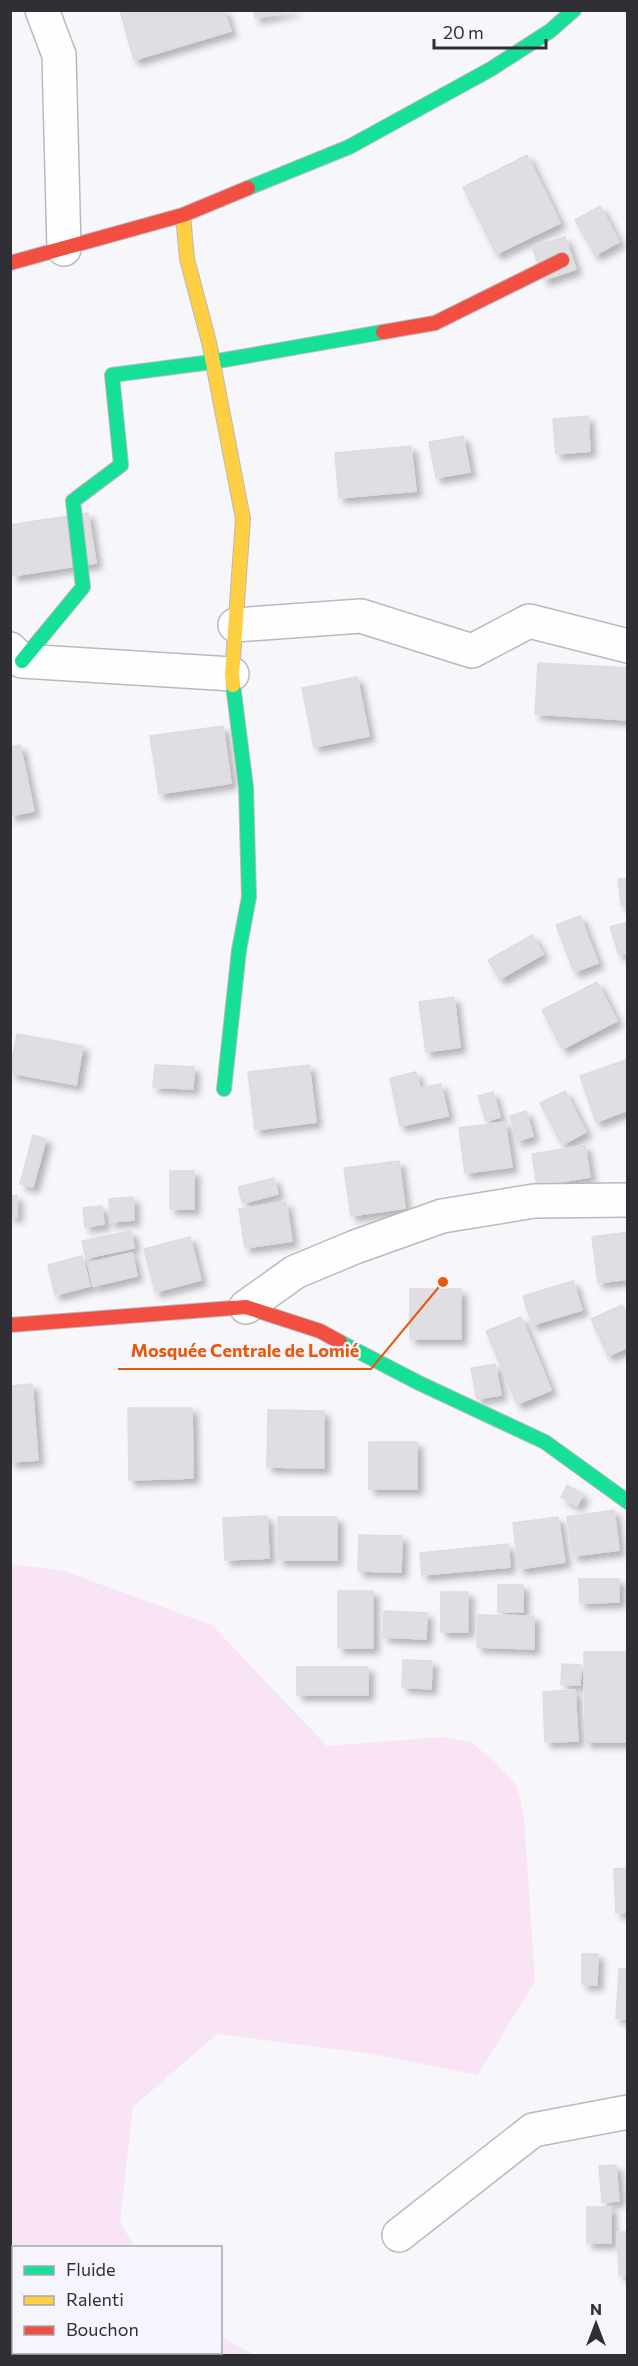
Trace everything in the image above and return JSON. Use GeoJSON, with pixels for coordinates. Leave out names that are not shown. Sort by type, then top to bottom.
{"type":"FeatureCollection","features":[{"type":"Feature","properties":{"kind":"street"},"geometry":{"type":"LineString","coordinates":[[42,10],[59,55],[64,249]]}},
{"type":"Feature","properties":{"kind":"street"},"geometry":{"type":"LineString","coordinates":[[10,264],[183,215],[350,147],[491,69],[550,32],[574,10]]}},
{"type":"Feature","properties":{"kind":"street"},"geometry":{"type":"LineString","coordinates":[[183,215],[187,259],[212,362],[243,519],[232,674],[246,787],[249,897],[239,950],[224,1089]]}},
{"type":"Feature","properties":{"kind":"street"},"geometry":{"type":"LineString","coordinates":[[16,655],[83,587],[73,501],[121,465],[112,375],[212,362],[435,323],[562,260]]}},
{"type":"Feature","properties":{"kind":"street"},"geometry":{"type":"LineString","coordinates":[[235,624],[361,616],[472,651],[529,621],[627,646]]}},
{"type":"Feature","properties":{"kind":"street"},"geometry":{"type":"LineString","coordinates":[[16,655],[232,674]]}},
{"type":"Feature","properties":{"kind":"street"},"geometry":{"type":"LineString","coordinates":[[246,1307],[295,1272],[354,1247],[442,1216],[534,1201],[627,1200]]}},
{"type":"Feature","properties":{"kind":"street"},"geometry":{"type":"LineString","coordinates":[[10,1325],[246,1307],[320,1331],[419,1383],[545,1442],[627,1502]]}},
{"type":"Feature","properties":{"kind":"street"},"geometry":{"type":"LineString","coordinates":[[399,2235],[533,2130],[627,2112]]}},
{"type":"Feature","properties":{"kind":"shaded area"},"geometry":{"type":"Polygon","coordinates":[[[11,1564],[64,1571],[212,1625],[327,1746],[442,1737],[471,1742],[495,1762],[517,1786],[524,1818],[535,1981],[478,2075],[373,2054],[217,2034],[133,2107],[120,2222],[134,2246],[12,2246],[12,2354],[222,2354],[222,2338],[255,2355],[11,2355],[11,1564]]]}},
{"type":"Feature","properties":{"kind":"building"},"geometry":{"type":"Polygon","coordinates":[[[120,10],[224,10],[231,31],[134,60],[120,10]]]}},
{"type":"Feature","properties":{"kind":"building"},"geometry":{"type":"Polygon","coordinates":[[[254,10],[296,10],[255,18],[254,10]]]}},
{"type":"Feature","properties":{"kind":"building"},"geometry":{"type":"Polygon","coordinates":[[[527,155],[560,223],[496,254],[463,187],[527,155]]]}},
{"type":"Feature","properties":{"kind":"building"},"geometry":{"type":"Polygon","coordinates":[[[600,206],[619,242],[595,255],[575,220],[600,206]]]}},
{"type":"Feature","properties":{"kind":"building"},"geometry":{"type":"Polygon","coordinates":[[[565,237],[576,269],[544,280],[532,247],[565,237]]]}},
{"type":"Feature","properties":{"kind":"building"},"geometry":{"type":"Polygon","coordinates":[[[588,416],[590,451],[556,454],[553,419],[588,416]]]}},
{"type":"Feature","properties":{"kind":"building"},"geometry":{"type":"Polygon","coordinates":[[[463,436],[470,472],[436,478],[429,442],[463,436]]]}},
{"type":"Feature","properties":{"kind":"building"},"geometry":{"type":"Polygon","coordinates":[[[411,446],[416,491],[339,498],[335,453],[411,446]]]}},
{"type":"Feature","properties":{"kind":"building"},"geometry":{"type":"Polygon","coordinates":[[[88,513],[96,563],[13,576],[10,561],[10,525],[88,513]]]}},
{"type":"Feature","properties":{"kind":"building"},"geometry":{"type":"Polygon","coordinates":[[[538,663],[628,668],[628,720],[535,714],[538,663]]]}},
{"type":"Feature","properties":{"kind":"building"},"geometry":{"type":"Polygon","coordinates":[[[357,677],[369,736],[314,747],[302,688],[357,677]]]}},
{"type":"Feature","properties":{"kind":"building"},"geometry":{"type":"Polygon","coordinates":[[[223,726],[231,783],[159,794],[150,736],[223,726]]]}},
{"type":"Feature","properties":{"kind":"building"},"geometry":{"type":"Polygon","coordinates":[[[20,745],[34,811],[10,816],[10,747],[20,745]]]}},
{"type":"Feature","properties":{"kind":"building"},"geometry":{"type":"Polygon","coordinates":[[[628,878],[628,904],[621,905],[618,879],[628,878]]]}},
{"type":"Feature","properties":{"kind":"building"},"geometry":{"type":"Polygon","coordinates":[[[580,916],[598,963],[574,972],[556,925],[580,916]]]}},
{"type":"Feature","properties":{"kind":"building"},"geometry":{"type":"Polygon","coordinates":[[[628,922],[628,953],[619,955],[610,927],[628,922]]]}},
{"type":"Feature","properties":{"kind":"building"},"geometry":{"type":"Polygon","coordinates":[[[532,935],[543,954],[500,979],[488,960],[532,935]]]}},
{"type":"Feature","properties":{"kind":"building"},"geometry":{"type":"Polygon","coordinates":[[[597,982],[617,1021],[562,1049],[542,1010],[597,982]]]}},
{"type":"Feature","properties":{"kind":"building"},"geometry":{"type":"Polygon","coordinates":[[[454,997],[460,1047],[426,1052],[419,1002],[454,997]]]}},
{"type":"Feature","properties":{"kind":"building"},"geometry":{"type":"Polygon","coordinates":[[[17,1034],[83,1046],[76,1085],[10,1073],[17,1034]]]}},
{"type":"Feature","properties":{"kind":"building"},"geometry":{"type":"Polygon","coordinates":[[[628,1059],[628,1110],[596,1122],[580,1076],[628,1059]]]}},
{"type":"Feature","properties":{"kind":"building"},"geometry":{"type":"Polygon","coordinates":[[[155,1065],[194,1067],[193,1089],[153,1087],[155,1065]]]}},
{"type":"Feature","properties":{"kind":"building"},"geometry":{"type":"Polygon","coordinates":[[[309,1065],[316,1122],[255,1130],[248,1072],[309,1065]]]}},
{"type":"Feature","properties":{"kind":"building"},"geometry":{"type":"Polygon","coordinates":[[[416,1072],[420,1088],[441,1084],[448,1116],[400,1126],[390,1078],[416,1072]]]}},
{"type":"Feature","properties":{"kind":"building"},"geometry":{"type":"Polygon","coordinates":[[[565,1091],[586,1132],[562,1145],[540,1103],[565,1091]]]}},
{"type":"Feature","properties":{"kind":"building"},"geometry":{"type":"Polygon","coordinates":[[[493,1092],[500,1117],[486,1121],[478,1096],[493,1092]]]}},
{"type":"Feature","properties":{"kind":"building"},"geometry":{"type":"Polygon","coordinates":[[[526,1111],[533,1136],[517,1141],[510,1116],[526,1111]]]}},
{"type":"Feature","properties":{"kind":"building"},"geometry":{"type":"Polygon","coordinates":[[[505,1122],[512,1167],[465,1173],[459,1128],[505,1122]]]}},
{"type":"Feature","properties":{"kind":"building"},"geometry":{"type":"Polygon","coordinates":[[[33,1135],[46,1139],[33,1187],[20,1184],[33,1135]]]}},
{"type":"Feature","properties":{"kind":"building"},"geometry":{"type":"Polygon","coordinates":[[[585,1145],[590,1177],[537,1186],[532,1154],[585,1145]]]}},
{"type":"Feature","properties":{"kind":"building"},"geometry":{"type":"Polygon","coordinates":[[[399,1161],[405,1208],[351,1216],[344,1168],[399,1161]]]}},
{"type":"Feature","properties":{"kind":"building"},"geometry":{"type":"Polygon","coordinates":[[[170,1171],[194,1171],[194,1209],[170,1209],[170,1171]]]}},
{"type":"Feature","properties":{"kind":"building"},"geometry":{"type":"Polygon","coordinates":[[[274,1178],[278,1194],[243,1203],[238,1187],[274,1178]]]}},
{"type":"Feature","properties":{"kind":"building"},"geometry":{"type":"Polygon","coordinates":[[[10,1196],[17,1196],[17,1217],[10,1217],[10,1196]]]}},
{"type":"Feature","properties":{"kind":"building"},"geometry":{"type":"Polygon","coordinates":[[[133,1197],[134,1220],[110,1222],[109,1199],[133,1197]]]}},
{"type":"Feature","properties":{"kind":"building"},"geometry":{"type":"Polygon","coordinates":[[[286,1202],[292,1241],[245,1248],[239,1209],[286,1202]]]}},
{"type":"Feature","properties":{"kind":"building"},"geometry":{"type":"Polygon","coordinates":[[[102,1206],[104,1224],[85,1227],[83,1208],[102,1206]]]}},
{"type":"Feature","properties":{"kind":"building"},"geometry":{"type":"Polygon","coordinates":[[[131,1231],[134,1248],[86,1258],[82,1241],[131,1231]]]}},
{"type":"Feature","properties":{"kind":"building"},"geometry":{"type":"Polygon","coordinates":[[[628,1232],[628,1279],[598,1283],[592,1237],[628,1232]]]}},
{"type":"Feature","properties":{"kind":"building"},"geometry":{"type":"Polygon","coordinates":[[[190,1237],[201,1280],[155,1292],[144,1249],[190,1237]]]}},
{"type":"Feature","properties":{"kind":"building"},"geometry":{"type":"Polygon","coordinates":[[[132,1253],[137,1276],[93,1286],[88,1263],[132,1253]]]}},
{"type":"Feature","properties":{"kind":"building"},"geometry":{"type":"Polygon","coordinates":[[[82,1256],[90,1286],[55,1295],[48,1265],[82,1256]]]}},
{"type":"Feature","properties":{"kind":"building"},"geometry":{"type":"Polygon","coordinates":[[[573,1281],[582,1310],[532,1325],[523,1296],[573,1281]]]}},
{"type":"Feature","properties":{"kind":"building"},"geometry":{"type":"Polygon","coordinates":[[[410,1289],[461,1289],[461,1339],[410,1339],[410,1289]]]}},
{"type":"Feature","properties":{"kind":"building"},"geometry":{"type":"Polygon","coordinates":[[[622,1305],[628,1316],[628,1347],[608,1356],[591,1319],[622,1305]]]}},
{"type":"Feature","properties":{"kind":"building"},"geometry":{"type":"Polygon","coordinates":[[[521,1317],[551,1390],[517,1404],[486,1331],[521,1317]]]}},
{"type":"Feature","properties":{"kind":"building"},"geometry":{"type":"Polygon","coordinates":[[[495,1364],[501,1395],[477,1399],[471,1368],[495,1364]]]}},
{"type":"Feature","properties":{"kind":"building"},"geometry":{"type":"Polygon","coordinates":[[[32,1384],[38,1460],[10,1462],[10,1386],[32,1384]]]}},
{"type":"Feature","properties":{"kind":"building"},"geometry":{"type":"Polygon","coordinates":[[[128,1408],[192,1408],[193,1478],[129,1480],[128,1408]]]}},
{"type":"Feature","properties":{"kind":"building"},"geometry":{"type":"Polygon","coordinates":[[[268,1410],[324,1411],[324,1468],[267,1467],[268,1410]]]}},
{"type":"Feature","properties":{"kind":"building"},"geometry":{"type":"Polygon","coordinates":[[[369,1442],[417,1442],[417,1489],[369,1489],[369,1442]]]}},
{"type":"Feature","properties":{"kind":"building"},"geometry":{"type":"Polygon","coordinates":[[[567,1485],[583,1495],[577,1506],[561,1497],[567,1485]]]}},
{"type":"Feature","properties":{"kind":"building"},"geometry":{"type":"Polygon","coordinates":[[[614,1510],[619,1550],[573,1556],[567,1517],[614,1510]]]}},
{"type":"Feature","properties":{"kind":"building"},"geometry":{"type":"Polygon","coordinates":[[[267,1516],[269,1558],[225,1560],[223,1518],[267,1516]]]}},
{"type":"Feature","properties":{"kind":"building"},"geometry":{"type":"Polygon","coordinates":[[[278,1517],[337,1517],[337,1560],[278,1560],[278,1517]]]}},
{"type":"Feature","properties":{"kind":"building"},"geometry":{"type":"Polygon","coordinates":[[[558,1517],[565,1562],[519,1569],[513,1523],[558,1517]]]}},
{"type":"Feature","properties":{"kind":"building"},"geometry":{"type":"Polygon","coordinates":[[[359,1535],[402,1536],[401,1572],[358,1571],[359,1535]]]}},
{"type":"Feature","properties":{"kind":"building"},"geometry":{"type":"Polygon","coordinates":[[[508,1544],[510,1567],[422,1575],[420,1553],[508,1544]]]}},
{"type":"Feature","properties":{"kind":"building"},"geometry":{"type":"Polygon","coordinates":[[[579,1579],[619,1579],[619,1602],[580,1603],[579,1579]]]}},
{"type":"Feature","properties":{"kind":"building"},"geometry":{"type":"Polygon","coordinates":[[[498,1585],[523,1585],[523,1612],[498,1612],[498,1585]]]}},
{"type":"Feature","properties":{"kind":"building"},"geometry":{"type":"Polygon","coordinates":[[[338,1591],[373,1591],[373,1648],[338,1648],[338,1591]]]}},
{"type":"Feature","properties":{"kind":"building"},"geometry":{"type":"Polygon","coordinates":[[[441,1592],[468,1592],[468,1632],[441,1632],[441,1592]]]}},
{"type":"Feature","properties":{"kind":"building"},"geometry":{"type":"Polygon","coordinates":[[[384,1611],[427,1613],[426,1639],[383,1637],[384,1611]]]}},
{"type":"Feature","properties":{"kind":"building"},"geometry":{"type":"Polygon","coordinates":[[[478,1615],[534,1616],[534,1649],[477,1647],[478,1615]]]}},
{"type":"Feature","properties":{"kind":"building"},"geometry":{"type":"Polygon","coordinates":[[[584,1652],[628,1652],[628,1742],[585,1742],[584,1652]]]}},
{"type":"Feature","properties":{"kind":"building"},"geometry":{"type":"Polygon","coordinates":[[[403,1660],[432,1661],[431,1689],[402,1687],[403,1660]]]}},
{"type":"Feature","properties":{"kind":"building"},"geometry":{"type":"Polygon","coordinates":[[[562,1664],[581,1665],[580,1685],[561,1684],[562,1664]]]}},
{"type":"Feature","properties":{"kind":"building"},"geometry":{"type":"Polygon","coordinates":[[[297,1667],[368,1667],[368,1695],[297,1695],[297,1667]]]}},
{"type":"Feature","properties":{"kind":"building"},"geometry":{"type":"Polygon","coordinates":[[[575,1690],[578,1741],[545,1742],[543,1692],[575,1690]]]}},
{"type":"Feature","properties":{"kind":"building"},"geometry":{"type":"Polygon","coordinates":[[[628,1868],[628,1912],[616,1913],[614,1869],[628,1868]]]}},
{"type":"Feature","properties":{"kind":"building"},"geometry":{"type":"Polygon","coordinates":[[[582,1954],[598,1954],[597,1985],[582,1984],[582,1954]]]}},
{"type":"Feature","properties":{"kind":"building"},"geometry":{"type":"Polygon","coordinates":[[[619,1969],[628,1969],[628,2019],[616,2018],[619,1969]]]}},
{"type":"Feature","properties":{"kind":"building"},"geometry":{"type":"Polygon","coordinates":[[[616,2165],[619,2201],[602,2202],[599,2166],[616,2165]]]}},
{"type":"Feature","properties":{"kind":"building"},"geometry":{"type":"Polygon","coordinates":[[[587,2207],[611,2207],[611,2243],[587,2243],[587,2207]]]}},
{"type":"Feature","properties":{"kind":"building"},"geometry":{"type":"Polygon","coordinates":[[[617,2232],[628,2232],[628,2274],[619,2275],[617,2232]]]}},
{"type":"Feature","properties":{"kind":"traffic: fast"},"geometry":{"type":"LineString","coordinates":[[248,188],[349,147],[491,69],[550,31],[574,10]]}},
{"type":"Feature","properties":{"kind":"traffic: fast"},"geometry":{"type":"LineString","coordinates":[[22,661],[83,587],[73,501],[121,465],[112,375],[212,362],[383,332]]}},
{"type":"Feature","properties":{"kind":"traffic: fast"},"geometry":{"type":"LineString","coordinates":[[224,1089],[239,950],[249,897],[246,787],[233,685]]}},
{"type":"Feature","properties":{"kind":"traffic: fast"},"geometry":{"type":"LineString","coordinates":[[340,1342],[419,1383],[545,1442],[628,1502]]}},
{"type":"Feature","properties":{"kind":"traffic: slow"},"geometry":{"type":"LineString","coordinates":[[183,215],[187,259],[209,342],[243,519],[233,685]]}},
{"type":"Feature","properties":{"kind":"traffic: jam"},"geometry":{"type":"LineString","coordinates":[[10,263],[183,215],[248,188]]}},
{"type":"Feature","properties":{"kind":"traffic: jam"},"geometry":{"type":"LineString","coordinates":[[383,332],[435,323],[562,260]]}},
{"type":"Feature","properties":{"kind":"traffic: jam"},"geometry":{"type":"LineString","coordinates":[[10,1325],[246,1307],[320,1331],[340,1342]]}},
{"type":"Feature","properties":{"kind":"place","name":"Mosquée Centrale de Lomié"},"geometry":{"type":"Point","coordinates":[443,1282]}}]}
